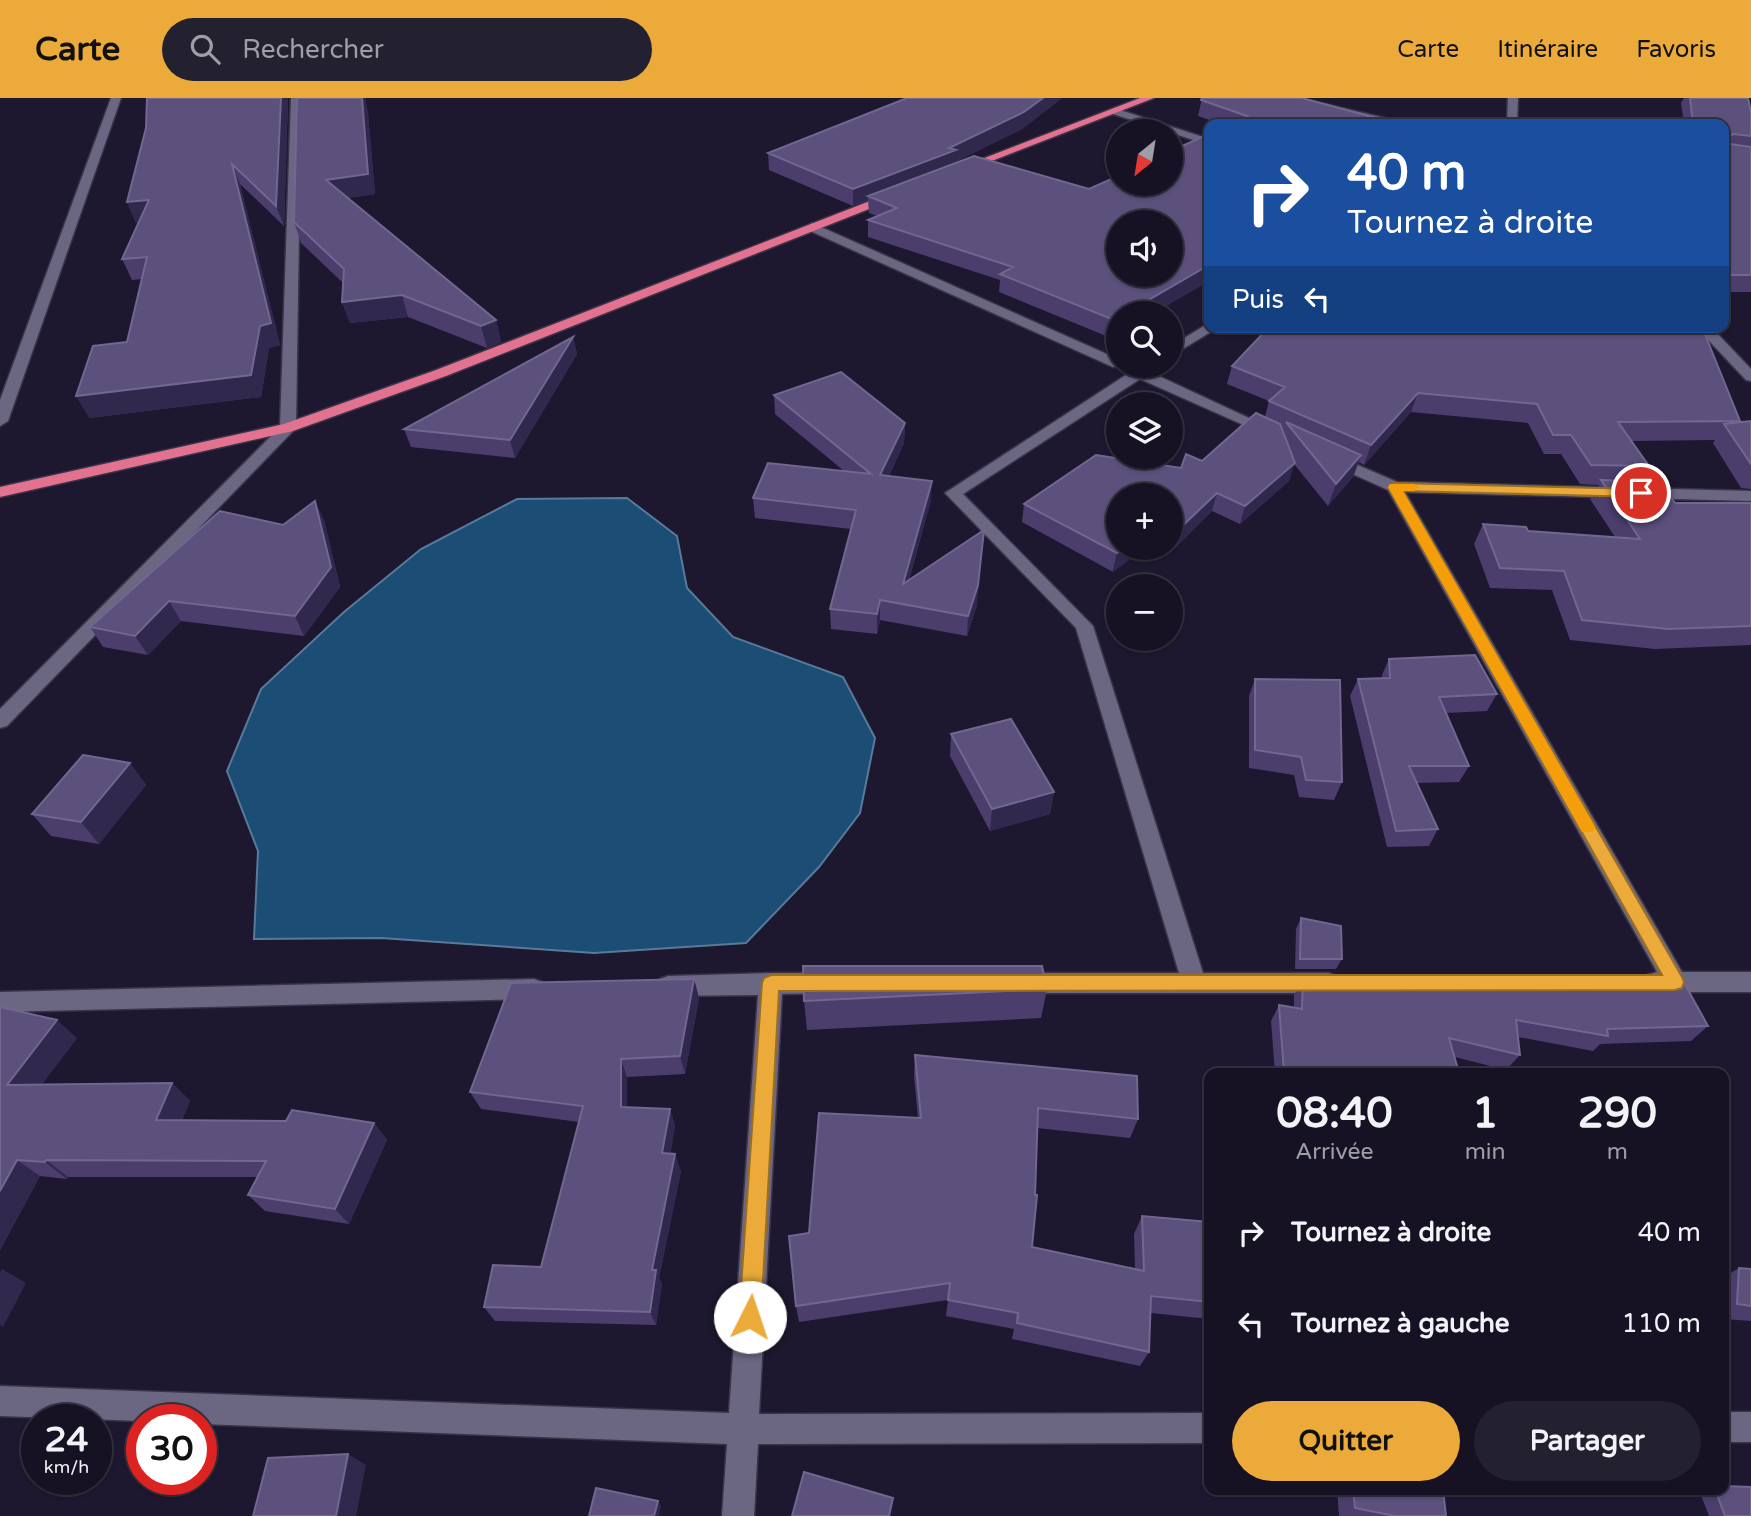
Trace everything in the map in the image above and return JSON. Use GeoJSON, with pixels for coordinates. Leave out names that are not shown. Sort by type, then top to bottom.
{"type":"FeatureCollection","features":[{"type":"Feature","properties":{"kind":"highway"},"geometry":{"type":"LineString","coordinates":[[950,174],[1149,98]]}},
{"type":"Feature","properties":{"kind":"highway"},"geometry":{"type":"LineString","coordinates":[[0,492],[288,428],[453,368],[900,193]]}},
{"type":"Feature","properties":{"kind":"street"},"geometry":{"type":"LineString","coordinates":[[0,421],[116,98]]}},
{"type":"Feature","properties":{"kind":"street"},"geometry":{"type":"LineString","coordinates":[[0,721],[288,428],[296,98]]}},
{"type":"Feature","properties":{"kind":"street"},"geometry":{"type":"LineString","coordinates":[[1283,98],[1382,119]]}},
{"type":"Feature","properties":{"kind":"street"},"geometry":{"type":"LineString","coordinates":[[1512,119],[1513,98]]}},
{"type":"Feature","properties":{"kind":"street"},"geometry":{"type":"LineString","coordinates":[[1114,111],[1204,140]]}},
{"type":"Feature","properties":{"kind":"street"},"geometry":{"type":"LineString","coordinates":[[812,227],[1106,356]]}},
{"type":"Feature","properties":{"kind":"street"},"geometry":{"type":"LineString","coordinates":[[1183,344],[1204,330]]}},
{"type":"Feature","properties":{"kind":"street"},"geometry":{"type":"LineString","coordinates":[[1709,333],[1751,377]]}},
{"type":"Feature","properties":{"kind":"street"},"geometry":{"type":"LineString","coordinates":[[1116,378],[953,493],[1084,626],[1194,983]]}},
{"type":"Feature","properties":{"kind":"street"},"geometry":{"type":"LineString","coordinates":[[1156,378],[1292,441]]}},
{"type":"Feature","properties":{"kind":"street"},"geometry":{"type":"LineString","coordinates":[[1318,453],[1394,487],[1751,496]]}},
{"type":"Feature","properties":{"kind":"street"},"geometry":{"type":"LineString","coordinates":[[1394,487],[1675,982]]}},
{"type":"Feature","properties":{"kind":"street"},"geometry":{"type":"LineString","coordinates":[[1634,982],[1751,982]]}},
{"type":"Feature","properties":{"kind":"street"},"geometry":{"type":"LineString","coordinates":[[738,1516],[771,983]]}},
{"type":"Feature","properties":{"kind":"street"},"geometry":{"type":"LineString","coordinates":[[641,986],[852,983]]}},
{"type":"Feature","properties":{"kind":"street"},"geometry":{"type":"LineString","coordinates":[[989,983],[1345,983]]}},
{"type":"Feature","properties":{"kind":"street"},"geometry":{"type":"LineString","coordinates":[[0,1002],[558,988]]}},
{"type":"Feature","properties":{"kind":"street"},"geometry":{"type":"LineString","coordinates":[[0,1401],[743,1429],[1204,1428]]}},
{"type":"Feature","properties":{"kind":"street"},"geometry":{"type":"LineString","coordinates":[[1729,1427],[1751,1427]]}},
{"type":"Feature","properties":{"kind":"water"},"geometry":{"type":"Polygon","coordinates":[[[627,498],[677,536],[687,588],[733,637],[843,677],[875,738],[860,813],[819,867],[746,943],[594,953],[381,938],[254,939],[258,851],[227,771],[261,689],[344,612],[421,549],[517,499],[627,498]]]}},
{"type":"Feature","properties":{"kind":"building"},"geometry":{"type":"Polygon","coordinates":[[[147,98],[281,98],[276,206],[232,164],[271,323],[260,326],[251,375],[76,396],[93,346],[127,342],[147,257],[122,259],[149,200],[127,202],[146,128],[147,98]]]}},
{"type":"Feature","properties":{"kind":"building"},"geometry":{"type":"Polygon","coordinates":[[[297,98],[362,98],[368,174],[326,180],[496,320],[481,326],[402,295],[342,302],[344,269],[294,222],[297,98]]]}},
{"type":"Feature","properties":{"kind":"building"},"geometry":{"type":"Polygon","coordinates":[[[907,98],[1043,98],[1024,112],[949,148],[956,150],[853,189],[768,153],[907,98]]]}},
{"type":"Feature","properties":{"kind":"building"},"geometry":{"type":"Polygon","coordinates":[[[1302,98],[1380,119],[1241,119],[1247,116],[1201,100],[1302,98]]]}},
{"type":"Feature","properties":{"kind":"building"},"geometry":{"type":"Polygon","coordinates":[[[1690,98],[1748,98],[1751,136],[1733,134],[1730,136],[1730,144],[1751,147],[1751,275],[1729,275],[1729,119],[1692,119],[1690,98]]]}},
{"type":"Feature","properties":{"kind":"building"},"geometry":{"type":"Polygon","coordinates":[[[1204,136],[1204,268],[1183,280],[1183,210],[1106,210],[1106,287],[1171,287],[1147,301],[1106,301],[1106,317],[1000,274],[1013,267],[868,220],[897,208],[868,196],[974,156],[1089,189],[1106,181],[1106,196],[1183,196],[1183,146],[1204,136]]]}},
{"type":"Feature","properties":{"kind":"building"},"geometry":{"type":"Polygon","coordinates":[[[1263,333],[1704,333],[1740,421],[1618,422],[1649,466],[1591,465],[1571,435],[1553,435],[1537,404],[1418,393],[1371,445],[1269,401],[1285,387],[1232,366],[1263,333]]]}},
{"type":"Feature","properties":{"kind":"building"},"geometry":{"type":"Polygon","coordinates":[[[573,337],[510,440],[404,429],[573,337]]]}},
{"type":"Feature","properties":{"kind":"building"},"geometry":{"type":"Polygon","coordinates":[[[841,372],[905,423],[880,475],[932,481],[903,584],[984,530],[978,585],[968,616],[880,600],[877,614],[830,609],[856,510],[753,498],[768,463],[871,474],[774,395],[841,372]]]}},
{"type":"Feature","properties":{"kind":"building"},"geometry":{"type":"Polygon","coordinates":[[[1256,413],[1280,424],[1295,463],[1245,506],[1217,493],[1183,525],[1183,483],[1106,483],[1106,547],[1024,504],[1096,455],[1106,457],[1106,469],[1183,469],[1186,454],[1202,461],[1256,413]]]}},
{"type":"Feature","properties":{"kind":"building"},"geometry":{"type":"Polygon","coordinates":[[[1751,421],[1751,464],[1724,424],[1751,421]]]}},
{"type":"Feature","properties":{"kind":"building"},"geometry":{"type":"Polygon","coordinates":[[[1286,422],[1361,455],[1336,484],[1286,422]]]}},
{"type":"Feature","properties":{"kind":"building"},"geometry":{"type":"Polygon","coordinates":[[[1601,480],[1660,482],[1675,503],[1751,503],[1751,626],[1668,629],[1582,620],[1564,571],[1500,568],[1483,524],[1526,527],[1528,531],[1640,539],[1601,480]]]}},
{"type":"Feature","properties":{"kind":"building"},"geometry":{"type":"Polygon","coordinates":[[[315,501],[331,567],[295,616],[169,601],[135,636],[90,627],[220,511],[283,525],[315,501]]]}},
{"type":"Feature","properties":{"kind":"building"},"geometry":{"type":"Polygon","coordinates":[[[1475,655],[1497,694],[1439,697],[1469,766],[1409,766],[1438,829],[1396,831],[1358,679],[1390,678],[1389,659],[1475,655]]]}},
{"type":"Feature","properties":{"kind":"building"},"geometry":{"type":"Polygon","coordinates":[[[1255,679],[1340,680],[1342,782],[1306,780],[1301,757],[1255,750],[1255,679]]]}},
{"type":"Feature","properties":{"kind":"building"},"geometry":{"type":"Polygon","coordinates":[[[1011,719],[1054,792],[992,809],[951,734],[1011,719]]]}},
{"type":"Feature","properties":{"kind":"building"},"geometry":{"type":"Polygon","coordinates":[[[83,755],[130,763],[81,822],[32,814],[83,755]]]}},
{"type":"Feature","properties":{"kind":"building"},"geometry":{"type":"Polygon","coordinates":[[[1301,918],[1341,926],[1342,959],[1300,959],[1301,918]]]}},
{"type":"Feature","properties":{"kind":"building"},"geometry":{"type":"Polygon","coordinates":[[[803,966],[1042,966],[1047,989],[804,1001],[803,966]]]}},
{"type":"Feature","properties":{"kind":"building"},"geometry":{"type":"Polygon","coordinates":[[[694,979],[680,1056],[621,1059],[621,1107],[670,1109],[662,1153],[675,1154],[652,1270],[656,1270],[650,1312],[484,1307],[493,1265],[541,1267],[583,1106],[470,1092],[511,983],[694,979]]]}},
{"type":"Feature","properties":{"kind":"building"},"geometry":{"type":"Polygon","coordinates":[[[1303,979],[1682,979],[1708,1026],[1607,1029],[1608,1036],[1516,1020],[1520,1055],[1449,1038],[1458,1068],[1284,1068],[1279,1005],[1302,1009],[1303,979]]]}},
{"type":"Feature","properties":{"kind":"building"},"geometry":{"type":"Polygon","coordinates":[[[0,1007],[57,1020],[7,1085],[172,1083],[156,1120],[286,1121],[292,1110],[374,1123],[335,1209],[248,1195],[266,1161],[17,1160],[0,1191],[0,1007]]]}},
{"type":"Feature","properties":{"kind":"building"},"geometry":{"type":"Polygon","coordinates":[[[915,1055],[1137,1076],[1138,1119],[1038,1108],[1037,1195],[1032,1247],[1144,1271],[1142,1216],[1204,1222],[1204,1301],[1151,1296],[1149,1352],[1017,1323],[1018,1313],[948,1300],[950,1283],[796,1306],[789,1236],[809,1233],[819,1113],[921,1118],[915,1055]]]}},
{"type":"Feature","properties":{"kind":"building"},"geometry":{"type":"Polygon","coordinates":[[[1739,1268],[1751,1269],[1751,1306],[1737,1304],[1739,1268]]]}},
{"type":"Feature","properties":{"kind":"building"},"geometry":{"type":"Polygon","coordinates":[[[348,1454],[336,1516],[253,1516],[268,1458],[348,1454]]]}},
{"type":"Feature","properties":{"kind":"building"},"geometry":{"type":"Polygon","coordinates":[[[804,1472],[893,1498],[889,1516],[792,1516],[804,1472]]]}},
{"type":"Feature","properties":{"kind":"building"},"geometry":{"type":"Polygon","coordinates":[[[1729,1486],[1751,1487],[1751,1516],[1725,1516],[1717,1495],[1729,1495],[1729,1486]]]}},
{"type":"Feature","properties":{"kind":"building"},"geometry":{"type":"Polygon","coordinates":[[[596,1488],[658,1501],[654,1516],[589,1516],[596,1488]]]}},
{"type":"Feature","properties":{"kind":"building"},"geometry":{"type":"Polygon","coordinates":[[[1354,1495],[1444,1495],[1446,1516],[1395,1516],[1355,1508],[1354,1495]]]}},
{"type":"Feature","properties":{"kind":"slow traffic"},"geometry":{"type":"LineString","coordinates":[[1414,487],[1394,487],[1587,827]]}},
{"type":"Feature","properties":{"kind":"route"},"geometry":{"type":"LineString","coordinates":[[750,1317],[771,983],[1675,982],[1394,487],[1641,493]]}}]}
